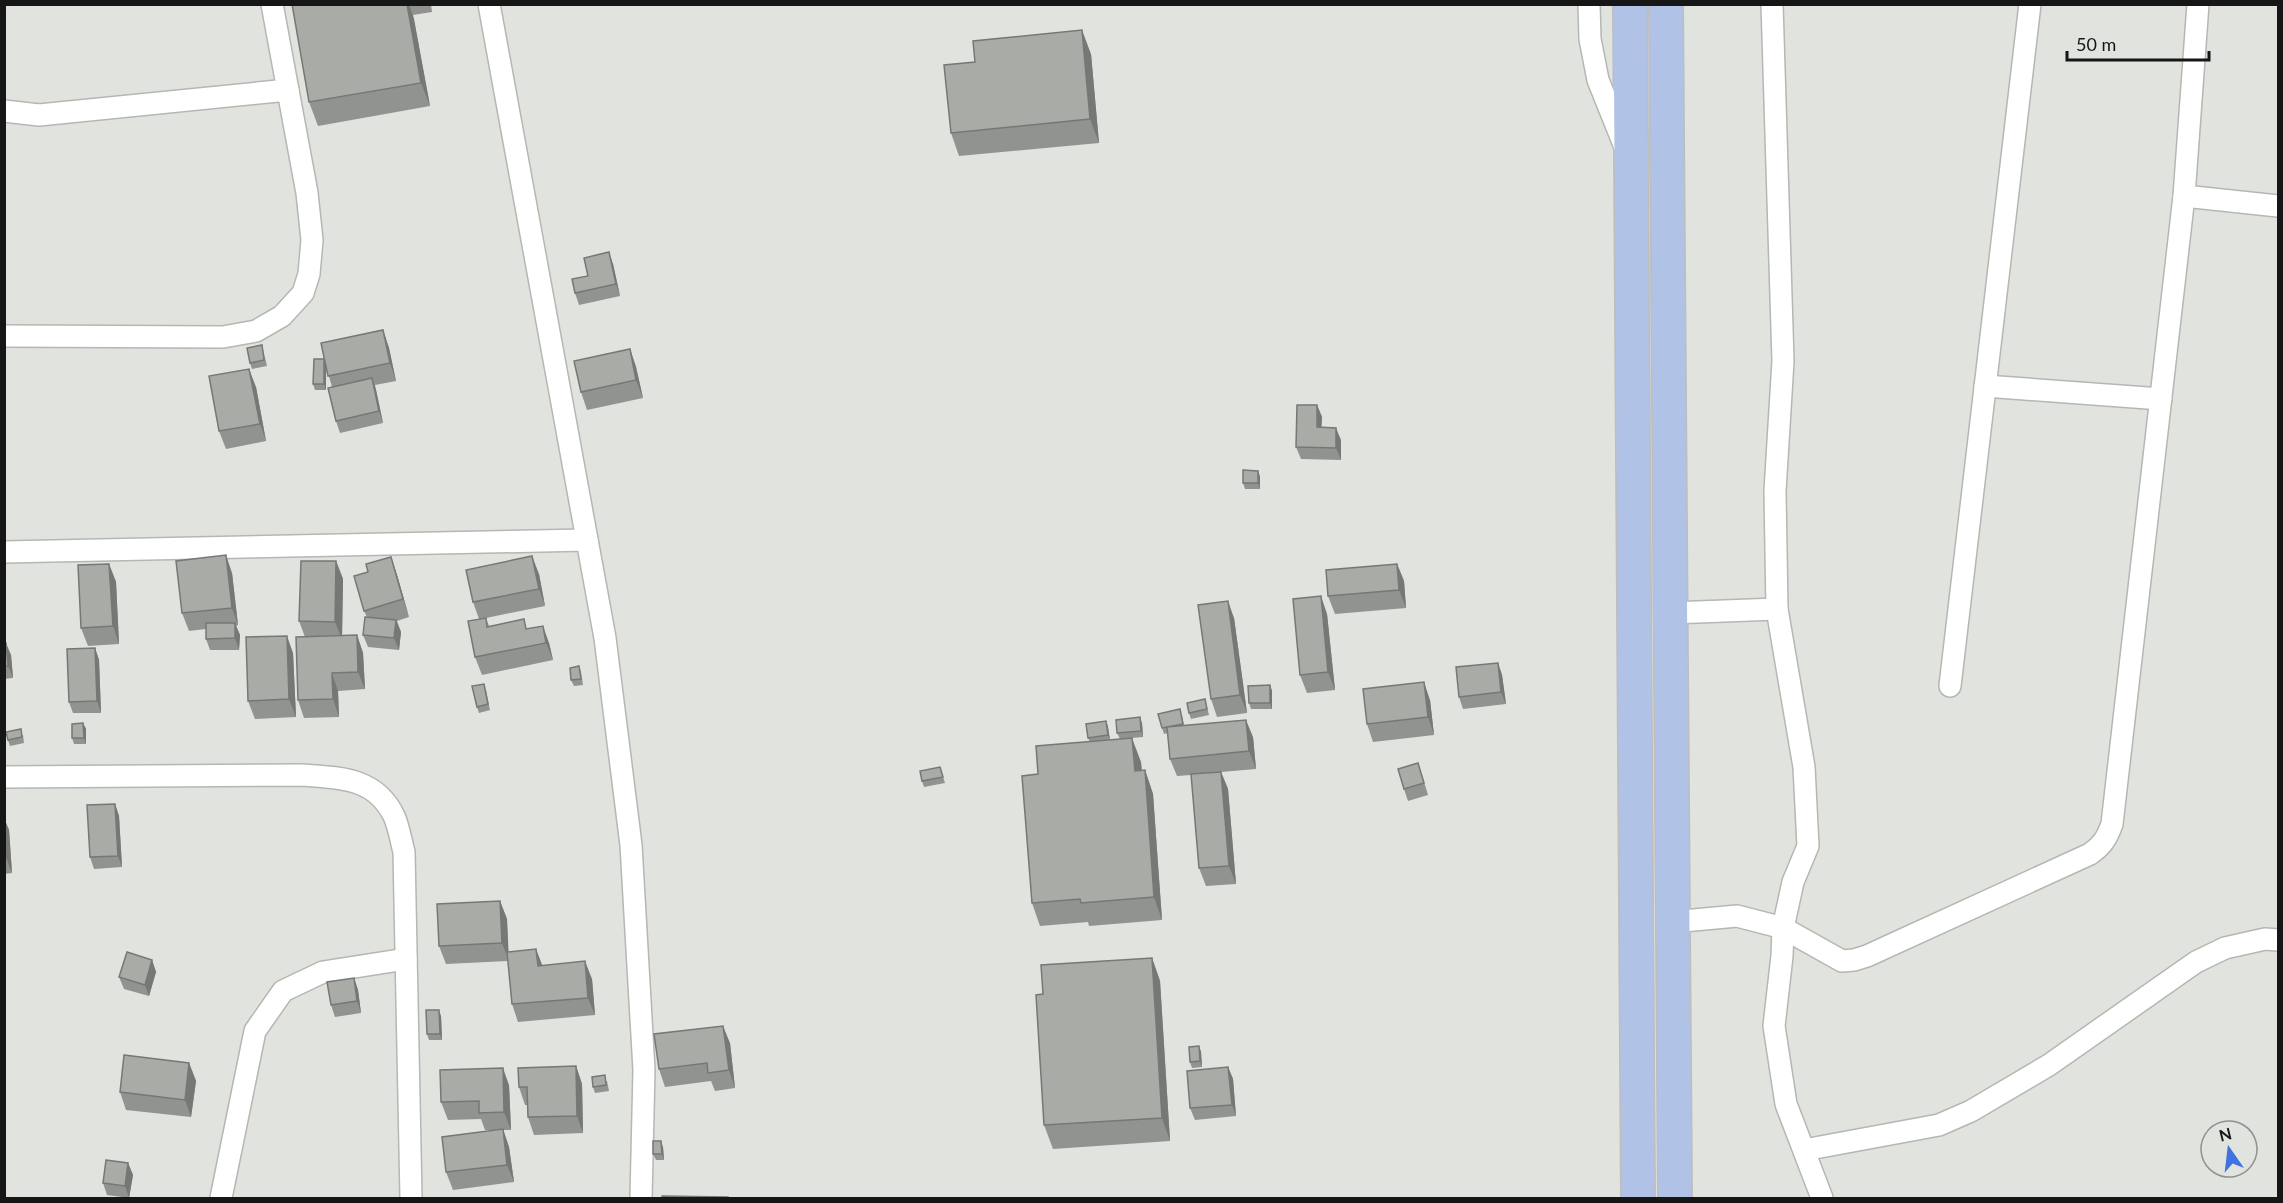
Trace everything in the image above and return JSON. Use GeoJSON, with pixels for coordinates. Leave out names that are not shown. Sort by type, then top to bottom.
{"type":"FeatureCollection","features":[{"type":"Feature","properties":{"kind":"main road"},"geometry":{"type":"LineString","coordinates":[[1630,4],[1638,1198]]}},
{"type":"Feature","properties":{"kind":"main road"},"geometry":{"type":"LineString","coordinates":[[1666,4],[1675,1198]]}},
{"type":"Feature","properties":{"kind":"street"},"geometry":{"type":"LineString","coordinates":[[4,336],[223,337],[256,331],[282,316],[303,293],[309,274],[312,240],[307,193],[272,4]]}},
{"type":"Feature","properties":{"kind":"street"},"geometry":{"type":"LineString","coordinates":[[489,4],[605,638],[631,845],[644,1070],[641,1198]]}},
{"type":"Feature","properties":{"kind":"street"},"geometry":{"type":"LineString","coordinates":[[1589,4],[1590,39],[1598,80],[1630,159]]}},
{"type":"Feature","properties":{"kind":"street"},"geometry":{"type":"LineString","coordinates":[[1772,4],[1783,361],[1775,491],[1777,609],[1804,767],[1808,846],[1793,882],[1783,928],[1774,1026],[1786,1104],[1822,1198]]}},
{"type":"Feature","properties":{"kind":"street"},"geometry":{"type":"LineString","coordinates":[[1950,686],[2030,4]]}},
{"type":"Feature","properties":{"kind":"street"},"geometry":{"type":"LineString","coordinates":[[1672,922],[1737,916],[1783,928],[1842,961],[1854,960],[1868,956],[2090,854],[2104,842],[2112,824],[2184,196],[2198,4]]}},
{"type":"Feature","properties":{"kind":"street"},"geometry":{"type":"LineString","coordinates":[[4,111],[39,116],[288,90]]}},
{"type":"Feature","properties":{"kind":"street"},"geometry":{"type":"LineString","coordinates":[[2184,196],[2278,206]]}},
{"type":"Feature","properties":{"kind":"street"},"geometry":{"type":"LineString","coordinates":[[1985,386],[2161,399]]}},
{"type":"Feature","properties":{"kind":"street"},"geometry":{"type":"LineString","coordinates":[[4,552],[587,540]]}},
{"type":"Feature","properties":{"kind":"street"},"geometry":{"type":"LineString","coordinates":[[1671,613],[1777,609]]}},
{"type":"Feature","properties":{"kind":"street"},"geometry":{"type":"LineString","coordinates":[[4,777],[302,775],[350,778],[378,792],[395,817],[404,852],[411,1198]]}},
{"type":"Feature","properties":{"kind":"street"},"geometry":{"type":"LineString","coordinates":[[1804,1150],[1939,1125],[1960,1116],[2049,1065],[2196,962],[2225,948],[2265,939],[2278,940]]}},
{"type":"Feature","properties":{"kind":"street"},"geometry":{"type":"LineString","coordinates":[[221,1198],[255,1031],[283,991],[323,972],[405,959]]}},
{"type":"Feature","properties":{"kind":"building"},"geometry":{"type":"Polygon","coordinates":[[[292,4],[407,4],[421,83],[309,102],[292,4]]]}},
{"type":"Feature","properties":{"kind":"building"},"geometry":{"type":"Polygon","coordinates":[[[1082,30],[1090,119],[951,133],[944,65],[975,62],[973,41],[1082,30]]]}},
{"type":"Feature","properties":{"kind":"building"},"geometry":{"type":"Polygon","coordinates":[[[609,252],[616,284],[575,293],[572,279],[588,276],[584,258],[609,252]]]}},
{"type":"Feature","properties":{"kind":"building"},"geometry":{"type":"Polygon","coordinates":[[[383,330],[390,363],[328,376],[321,343],[383,330]]]}},
{"type":"Feature","properties":{"kind":"building"},"geometry":{"type":"Polygon","coordinates":[[[262,345],[264,360],[250,363],[247,348],[262,345]]]}},
{"type":"Feature","properties":{"kind":"building"},"geometry":{"type":"Polygon","coordinates":[[[630,349],[636,380],[581,392],[574,361],[630,349]]]}},
{"type":"Feature","properties":{"kind":"building"},"geometry":{"type":"Polygon","coordinates":[[[314,359],[324,359],[324,384],[313,384],[314,359]]]}},
{"type":"Feature","properties":{"kind":"building"},"geometry":{"type":"Polygon","coordinates":[[[249,369],[260,424],[219,431],[209,376],[249,369]]]}},
{"type":"Feature","properties":{"kind":"building"},"geometry":{"type":"Polygon","coordinates":[[[372,378],[379,411],[336,421],[328,388],[372,378]]]}},
{"type":"Feature","properties":{"kind":"building"},"geometry":{"type":"Polygon","coordinates":[[[1297,405],[1317,405],[1317,427],[1336,428],[1336,448],[1296,447],[1297,405]]]}},
{"type":"Feature","properties":{"kind":"building"},"geometry":{"type":"Polygon","coordinates":[[[1243,470],[1258,471],[1258,483],[1243,483],[1243,470]]]}},
{"type":"Feature","properties":{"kind":"building"},"geometry":{"type":"Polygon","coordinates":[[[226,555],[232,608],[182,613],[176,561],[226,555]]]}},
{"type":"Feature","properties":{"kind":"building"},"geometry":{"type":"Polygon","coordinates":[[[532,556],[539,589],[473,602],[466,570],[532,556]]]}},
{"type":"Feature","properties":{"kind":"building"},"geometry":{"type":"Polygon","coordinates":[[[391,557],[403,599],[364,611],[354,576],[368,572],[366,564],[391,557]]]}},
{"type":"Feature","properties":{"kind":"building"},"geometry":{"type":"Polygon","coordinates":[[[301,561],[336,561],[335,622],[299,621],[301,561]]]}},
{"type":"Feature","properties":{"kind":"building"},"geometry":{"type":"Polygon","coordinates":[[[109,564],[113,626],[81,628],[78,565],[109,564]]]}},
{"type":"Feature","properties":{"kind":"building"},"geometry":{"type":"Polygon","coordinates":[[[1397,564],[1399,590],[1328,596],[1326,570],[1397,564]]]}},
{"type":"Feature","properties":{"kind":"building"},"geometry":{"type":"Polygon","coordinates":[[[1321,596],[1328,672],[1300,675],[1293,599],[1321,596]]]}},
{"type":"Feature","properties":{"kind":"building"},"geometry":{"type":"Polygon","coordinates":[[[1228,601],[1240,695],[1211,699],[1198,605],[1228,601]]]}},
{"type":"Feature","properties":{"kind":"building"},"geometry":{"type":"Polygon","coordinates":[[[365,617],[396,620],[394,638],[363,635],[365,617]]]}},
{"type":"Feature","properties":{"kind":"building"},"geometry":{"type":"Polygon","coordinates":[[[486,618],[487,627],[524,619],[526,629],[543,626],[546,643],[475,657],[468,621],[486,618]]]}},
{"type":"Feature","properties":{"kind":"building"},"geometry":{"type":"Polygon","coordinates":[[[206,623],[235,623],[235,638],[206,639],[206,623]]]}},
{"type":"Feature","properties":{"kind":"building"},"geometry":{"type":"Polygon","coordinates":[[[357,635],[358,672],[332,673],[333,699],[298,700],[296,637],[357,635]]]}},
{"type":"Feature","properties":{"kind":"building"},"geometry":{"type":"Polygon","coordinates":[[[287,636],[289,699],[248,701],[246,637],[287,636]]]}},
{"type":"Feature","properties":{"kind":"building"},"geometry":{"type":"Polygon","coordinates":[[[4,643],[6,643],[8,666],[4,667],[4,643]]]}},
{"type":"Feature","properties":{"kind":"building"},"geometry":{"type":"Polygon","coordinates":[[[95,648],[97,701],[69,702],[67,649],[95,648]]]}},
{"type":"Feature","properties":{"kind":"building"},"geometry":{"type":"Polygon","coordinates":[[[1498,663],[1501,692],[1459,697],[1456,667],[1498,663]]]}},
{"type":"Feature","properties":{"kind":"building"},"geometry":{"type":"Polygon","coordinates":[[[579,666],[581,679],[571,680],[570,668],[579,666]]]}},
{"type":"Feature","properties":{"kind":"building"},"geometry":{"type":"Polygon","coordinates":[[[1424,682],[1428,717],[1367,724],[1363,689],[1424,682]]]}},
{"type":"Feature","properties":{"kind":"building"},"geometry":{"type":"Polygon","coordinates":[[[484,684],[488,704],[477,707],[472,686],[484,684]]]}},
{"type":"Feature","properties":{"kind":"building"},"geometry":{"type":"Polygon","coordinates":[[[1270,685],[1270,703],[1249,703],[1248,686],[1270,685]]]}},
{"type":"Feature","properties":{"kind":"building"},"geometry":{"type":"Polygon","coordinates":[[[1205,699],[1207,709],[1189,713],[1187,703],[1205,699]]]}},
{"type":"Feature","properties":{"kind":"building"},"geometry":{"type":"Polygon","coordinates":[[[1180,709],[1183,724],[1162,728],[1158,714],[1180,709]]]}},
{"type":"Feature","properties":{"kind":"building"},"geometry":{"type":"Polygon","coordinates":[[[1140,717],[1141,731],[1117,733],[1116,720],[1140,717]]]}},
{"type":"Feature","properties":{"kind":"building"},"geometry":{"type":"Polygon","coordinates":[[[1246,720],[1249,751],[1170,759],[1167,727],[1246,720]]]}},
{"type":"Feature","properties":{"kind":"building"},"geometry":{"type":"Polygon","coordinates":[[[1106,721],[1108,735],[1088,738],[1086,724],[1106,721]]]}},
{"type":"Feature","properties":{"kind":"building"},"geometry":{"type":"Polygon","coordinates":[[[83,723],[84,738],[72,738],[72,724],[83,723]]]}},
{"type":"Feature","properties":{"kind":"building"},"geometry":{"type":"Polygon","coordinates":[[[21,729],[22,737],[8,740],[6,732],[21,729]]]}},
{"type":"Feature","properties":{"kind":"building"},"geometry":{"type":"Polygon","coordinates":[[[1132,738],[1135,771],[1145,770],[1154,897],[1081,903],[1080,899],[1032,903],[1022,776],[1038,774],[1036,746],[1132,738]]]}},
{"type":"Feature","properties":{"kind":"building"},"geometry":{"type":"Polygon","coordinates":[[[1418,763],[1424,783],[1404,789],[1398,769],[1418,763]]]}},
{"type":"Feature","properties":{"kind":"building"},"geometry":{"type":"Polygon","coordinates":[[[940,767],[943,777],[922,781],[920,771],[940,767]]]}},
{"type":"Feature","properties":{"kind":"building"},"geometry":{"type":"Polygon","coordinates":[[[1221,772],[1229,866],[1199,868],[1191,774],[1221,772]]]}},
{"type":"Feature","properties":{"kind":"building"},"geometry":{"type":"Polygon","coordinates":[[[115,804],[118,856],[90,857],[87,805],[115,804]]]}},
{"type":"Feature","properties":{"kind":"building"},"geometry":{"type":"Polygon","coordinates":[[[500,901],[502,943],[439,946],[437,904],[500,901]]]}},
{"type":"Feature","properties":{"kind":"building"},"geometry":{"type":"Polygon","coordinates":[[[536,949],[538,966],[585,961],[588,998],[512,1004],[507,952],[536,949]]]}},
{"type":"Feature","properties":{"kind":"building"},"geometry":{"type":"Polygon","coordinates":[[[127,952],[152,960],[145,985],[119,977],[127,952]]]}},
{"type":"Feature","properties":{"kind":"building"},"geometry":{"type":"Polygon","coordinates":[[[1152,958],[1162,1118],[1044,1125],[1036,995],[1043,994],[1041,965],[1152,958]]]}},
{"type":"Feature","properties":{"kind":"building"},"geometry":{"type":"Polygon","coordinates":[[[354,978],[357,1001],[331,1005],[327,982],[354,978]]]}},
{"type":"Feature","properties":{"kind":"building"},"geometry":{"type":"Polygon","coordinates":[[[426,1010],[439,1010],[440,1034],[427,1034],[426,1010]]]}},
{"type":"Feature","properties":{"kind":"building"},"geometry":{"type":"Polygon","coordinates":[[[723,1026],[729,1070],[708,1073],[707,1063],[659,1069],[654,1034],[723,1026]]]}},
{"type":"Feature","properties":{"kind":"building"},"geometry":{"type":"Polygon","coordinates":[[[1199,1046],[1200,1061],[1190,1062],[1189,1047],[1199,1046]]]}},
{"type":"Feature","properties":{"kind":"building"},"geometry":{"type":"Polygon","coordinates":[[[124,1055],[189,1063],[185,1100],[120,1092],[124,1055]]]}},
{"type":"Feature","properties":{"kind":"building"},"geometry":{"type":"Polygon","coordinates":[[[576,1066],[577,1116],[528,1117],[527,1087],[519,1087],[518,1068],[576,1066]]]}},
{"type":"Feature","properties":{"kind":"building"},"geometry":{"type":"Polygon","coordinates":[[[1228,1067],[1232,1105],[1190,1108],[1187,1071],[1228,1067]]]}},
{"type":"Feature","properties":{"kind":"building"},"geometry":{"type":"Polygon","coordinates":[[[503,1068],[504,1112],[479,1113],[479,1101],[441,1102],[440,1070],[503,1068]]]}},
{"type":"Feature","properties":{"kind":"building"},"geometry":{"type":"Polygon","coordinates":[[[605,1075],[606,1085],[593,1087],[592,1077],[605,1075]]]}},
{"type":"Feature","properties":{"kind":"building"},"geometry":{"type":"Polygon","coordinates":[[[503,1129],[507,1165],[446,1172],[442,1137],[503,1129]]]}},
{"type":"Feature","properties":{"kind":"building"},"geometry":{"type":"Polygon","coordinates":[[[653,1141],[661,1141],[662,1154],[653,1154],[653,1141]]]}},
{"type":"Feature","properties":{"kind":"building"},"geometry":{"type":"Polygon","coordinates":[[[106,1160],[128,1163],[125,1186],[103,1183],[106,1160]]]}},
{"type":"Feature","properties":{"kind":"building"},"geometry":{"type":"Polygon","coordinates":[[[662,1196],[728,1197],[728,1198],[662,1198],[662,1196]]]}}]}
